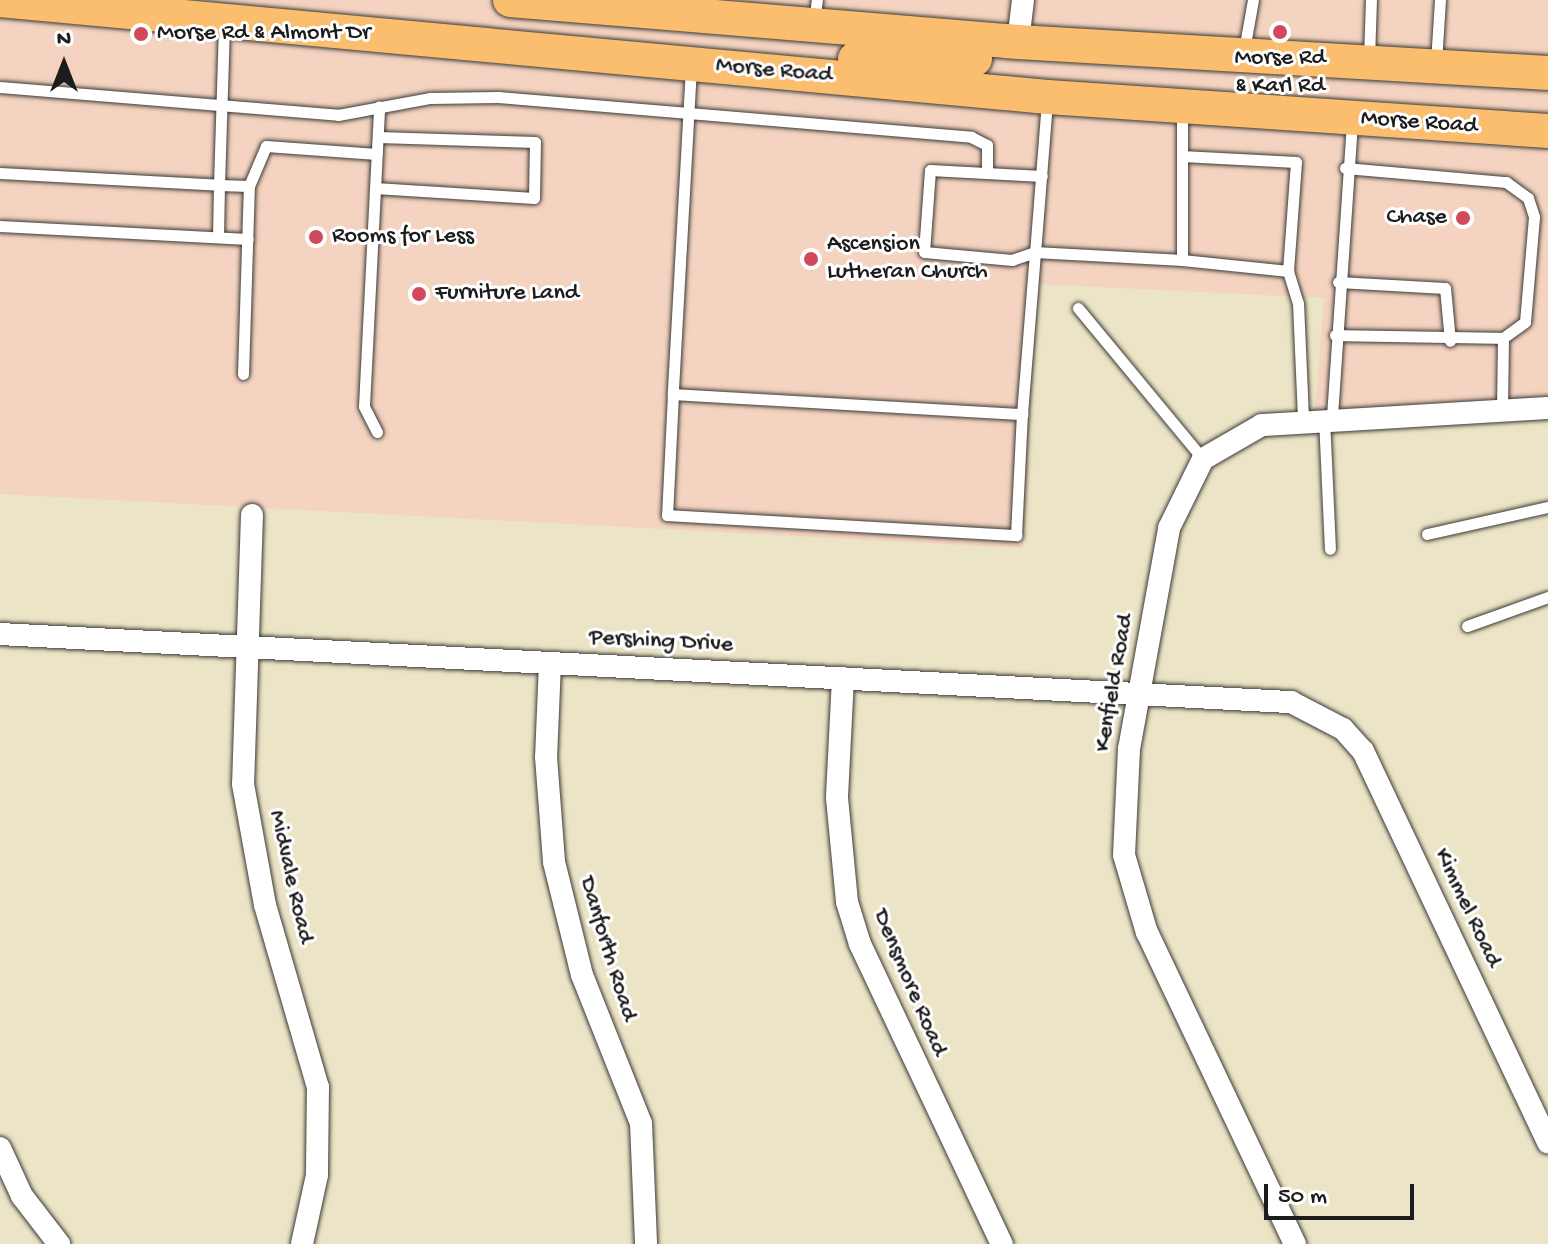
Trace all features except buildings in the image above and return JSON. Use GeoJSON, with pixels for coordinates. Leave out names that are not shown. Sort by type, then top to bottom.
{"type":"FeatureCollection","features":[{"type":"Feature","properties":{"kind":"main road","name":"Morse Road"},"geometry":{"type":"LineString","coordinates":[[0,0],[225,10],[692,63],[1048,97],[1548,131]]}},
{"type":"Feature","properties":{"kind":"main road","name":"Morse Road"},"geometry":{"type":"LineString","coordinates":[[510,0],[816,13],[1018,42],[1548,73]]}},
{"type":"Feature","properties":{"kind":"main road"},"geometry":{"type":"LineString","coordinates":[[811,74],[853,59],[998,59],[1011,56],[1018,42]]}},
{"type":"Feature","properties":{"kind":"street"},"geometry":{"type":"LineString","coordinates":[[1018,42],[1023,0]]}},
{"type":"Feature","properties":{"kind":"street"},"geometry":{"type":"LineString","coordinates":[[1203,459],[1262,425],[1320,417],[1548,408]]}},
{"type":"Feature","properties":{"kind":"street","name":"Kenfield Road"},"geometry":{"type":"LineString","coordinates":[[1203,459],[1169,528],[1139,694],[1121,829],[1134,901],[1295,1244]]}},
{"type":"Feature","properties":{"kind":"street","name":"Midvale Road"},"geometry":{"type":"LineString","coordinates":[[252,515],[245,648],[243,784],[252,848],[318,1087],[317,1175],[302,1244]]}},
{"type":"Feature","properties":{"kind":"street","name":"Pershing Drive"},"geometry":{"type":"LineString","coordinates":[[0,634],[1291,702],[1318,712]]}},
{"type":"Feature","properties":{"kind":"street","name":"Danforth Road"},"geometry":{"type":"LineString","coordinates":[[550,663],[546,757],[554,862],[582,975],[641,1123],[646,1244]]}},
{"type":"Feature","properties":{"kind":"street","name":"Densmore Road"},"geometry":{"type":"LineString","coordinates":[[843,678],[837,798],[847,902],[860,944],[1002,1244]]}},
{"type":"Feature","properties":{"kind":"street","name":"Kimmel Road"},"geometry":{"type":"LineString","coordinates":[[1318,712],[1363,751],[1384,788],[1548,1142]]}},
{"type":"Feature","properties":{"kind":"street"},"geometry":{"type":"LineString","coordinates":[[0,1148],[22,1196],[59,1244]]}},
{"type":"Feature","properties":{"kind":"lane"},"geometry":{"type":"LineString","coordinates":[[1242,57],[1253,0]]}},
{"type":"Feature","properties":{"kind":"lane"},"geometry":{"type":"LineString","coordinates":[[1369,64],[1371,0]]}},
{"type":"Feature","properties":{"kind":"lane"},"geometry":{"type":"LineString","coordinates":[[1436,67],[1440,0]]}},
{"type":"Feature","properties":{"kind":"lane"},"geometry":{"type":"LineString","coordinates":[[218,237],[225,10]]}},
{"type":"Feature","properties":{"kind":"lane"},"geometry":{"type":"LineString","coordinates":[[692,63],[686,115],[667,515],[1016,535],[1022,414],[1048,97]]}},
{"type":"Feature","properties":{"kind":"lane"},"geometry":{"type":"LineString","coordinates":[[0,87],[338,115],[379,106],[498,97],[971,137],[987,145],[987,173]]}},
{"type":"Feature","properties":{"kind":"lane"},"geometry":{"type":"LineString","coordinates":[[377,432],[364,406],[379,106]]}},
{"type":"Feature","properties":{"kind":"lane"},"geometry":{"type":"LineString","coordinates":[[1182,107],[1182,260]]}},
{"type":"Feature","properties":{"kind":"lane"},"geometry":{"type":"LineString","coordinates":[[1320,417],[1335,335],[1345,168],[1353,118]]}},
{"type":"Feature","properties":{"kind":"lane"},"geometry":{"type":"LineString","coordinates":[[375,188],[534,198],[535,142],[378,137]]}},
{"type":"Feature","properties":{"kind":"lane"},"geometry":{"type":"LineString","coordinates":[[243,374],[249,186],[266,146],[377,154]]}},
{"type":"Feature","properties":{"kind":"lane"},"geometry":{"type":"LineString","coordinates":[[1182,156],[1296,162],[1288,271],[1298,303],[1320,417],[1330,549]]}},
{"type":"Feature","properties":{"kind":"lane"},"geometry":{"type":"LineString","coordinates":[[1335,335],[1453,341],[1503,338],[1525,322],[1534,217],[1528,198],[1506,182],[1345,168]]}},
{"type":"Feature","properties":{"kind":"lane"},"geometry":{"type":"LineString","coordinates":[[1042,176],[930,170],[924,252],[1012,260],[1035,252],[1182,260],[1288,271]]}},
{"type":"Feature","properties":{"kind":"lane"},"geometry":{"type":"LineString","coordinates":[[0,173],[249,186]]}},
{"type":"Feature","properties":{"kind":"lane"},"geometry":{"type":"LineString","coordinates":[[0,226],[248,239]]}},
{"type":"Feature","properties":{"kind":"lane"},"geometry":{"type":"LineString","coordinates":[[1338,282],[1445,288],[1453,341]]}},
{"type":"Feature","properties":{"kind":"lane"},"geometry":{"type":"LineString","coordinates":[[1078,308],[1203,459]]}},
{"type":"Feature","properties":{"kind":"lane"},"geometry":{"type":"LineString","coordinates":[[1502,412],[1503,338]]}},
{"type":"Feature","properties":{"kind":"lane"},"geometry":{"type":"LineString","coordinates":[[673,394],[1022,414]]}},
{"type":"Feature","properties":{"kind":"lane"},"geometry":{"type":"LineString","coordinates":[[1427,534],[1548,507]]}},
{"type":"Feature","properties":{"kind":"lane"},"geometry":{"type":"LineString","coordinates":[[1467,626],[1548,597]]}},
{"type":"Feature","properties":{"kind":"shaded area"},"geometry":{"type":"Polygon","coordinates":[[[0,0],[1548,0],[1548,401],[1315,412],[1324,298],[1038,284],[1023,548],[0,494],[0,0]]]}},
{"type":"Feature","properties":{"kind":"place","name":"Morse Rd & Karl Rd"},"geometry":{"type":"Point","coordinates":[1280,32]}},
{"type":"Feature","properties":{"kind":"place","name":"Morse Rd & Almont Dr"},"geometry":{"type":"Point","coordinates":[141,34]}},
{"type":"Feature","properties":{"kind":"place","name":"Chase"},"geometry":{"type":"Point","coordinates":[1463,218]}},
{"type":"Feature","properties":{"kind":"place","name":"Rooms for Less"},"geometry":{"type":"Point","coordinates":[316,237]}},
{"type":"Feature","properties":{"kind":"place","name":"Ascension Lutheran Church"},"geometry":{"type":"Point","coordinates":[811,259]}},
{"type":"Feature","properties":{"kind":"place","name":"Furniture Land"},"geometry":{"type":"Point","coordinates":[419,294]}}]}
